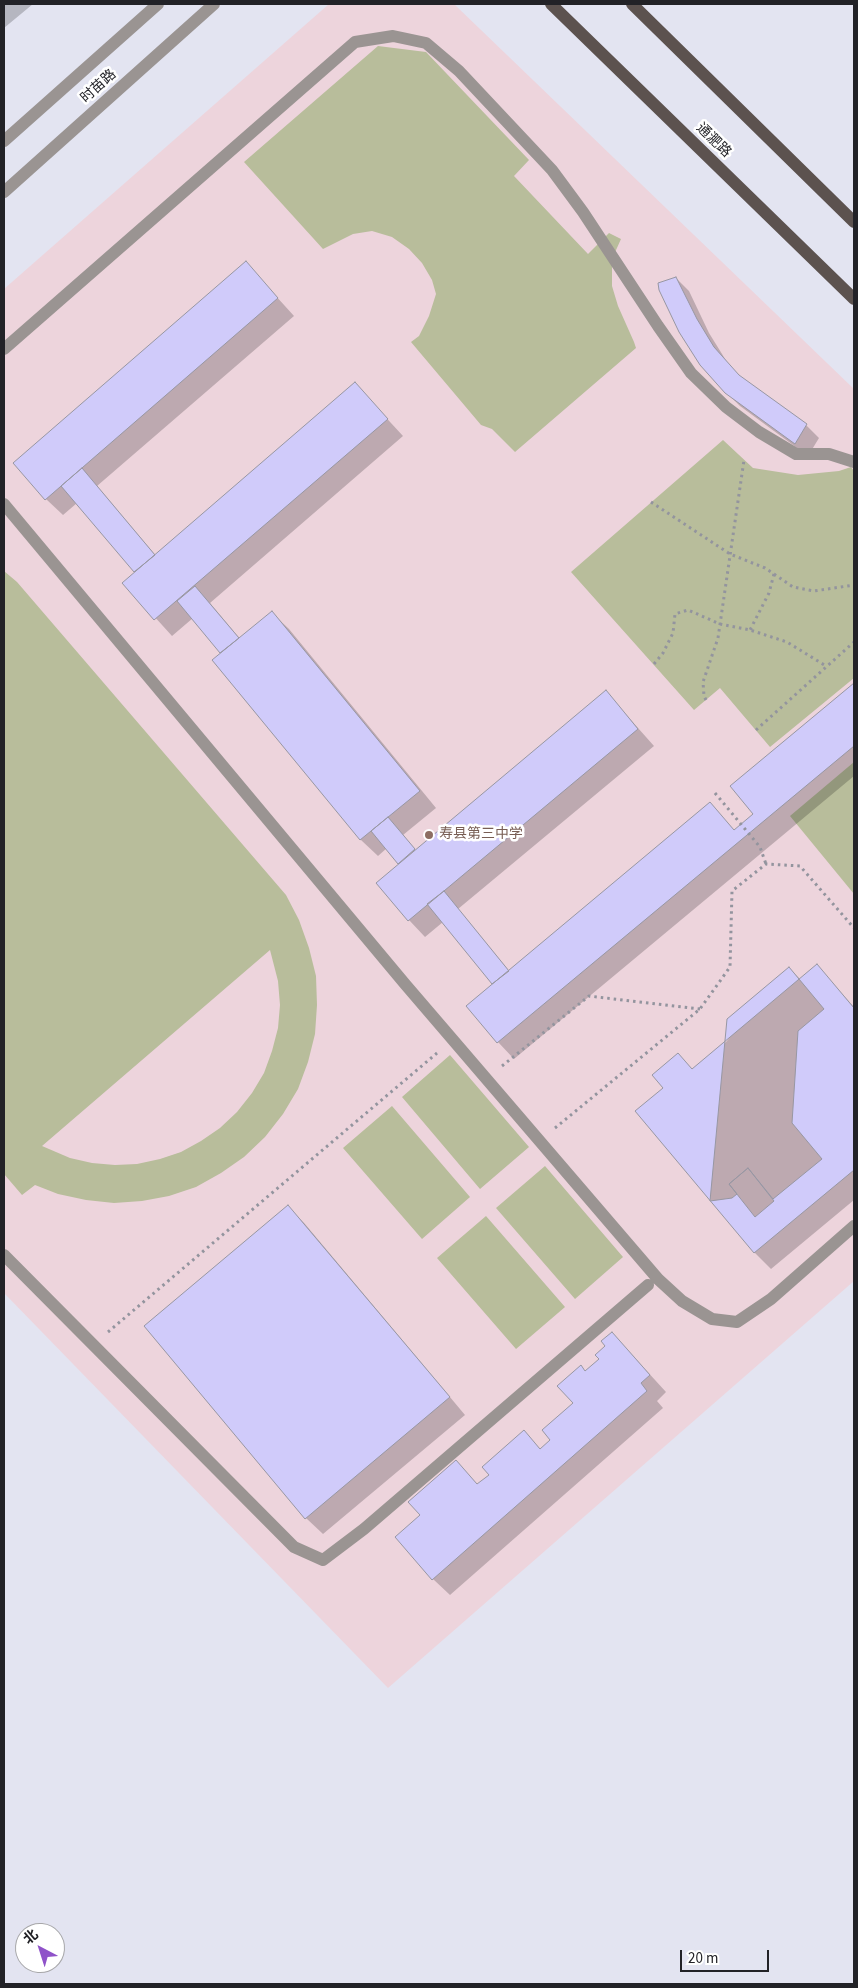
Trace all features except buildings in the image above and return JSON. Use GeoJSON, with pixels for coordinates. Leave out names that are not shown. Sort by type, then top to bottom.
{"type":"FeatureCollection","features":[{"type":"Feature","properties":{"kind":"main road","name":"通淝路"},"geometry":{"type":"LineString","coordinates":[[550,4],[854,299]]}},
{"type":"Feature","properties":{"kind":"main road"},"geometry":{"type":"LineString","coordinates":[[632,4],[854,222]]}},
{"type":"Feature","properties":{"kind":"street","name":"时苗路"},"geometry":{"type":"LineString","coordinates":[[4,140],[158,4]]}},
{"type":"Feature","properties":{"kind":"street","name":"时苗路"},"geometry":{"type":"LineString","coordinates":[[4,192],[214,4]]}},
{"type":"Feature","properties":{"kind":"street"},"geometry":{"type":"LineString","coordinates":[[4,349],[355,42],[393,36],[426,43],[459,71],[552,170],[691,373],[726,407],[759,432],[796,454],[829,454],[854,462]]}},
{"type":"Feature","properties":{"kind":"street"},"geometry":{"type":"LineString","coordinates":[[4,504],[486,1079],[658,1279],[682,1301],[712,1319],[736,1322],[770,1299],[854,1226]]}},
{"type":"Feature","properties":{"kind":"street"},"geometry":{"type":"LineString","coordinates":[[4,1255],[294,1546],[323,1560],[364,1529],[648,1285]]}},
{"type":"Feature","properties":{"kind":"path"},"geometry":{"type":"LineString","coordinates":[[706,700],[703,682],[718,638],[744,460]]}},
{"type":"Feature","properties":{"kind":"path"},"geometry":{"type":"LineString","coordinates":[[651,502],[730,554],[765,568],[793,586],[814,591],[854,585]]}},
{"type":"Feature","properties":{"kind":"path"},"geometry":{"type":"LineString","coordinates":[[750,630],[769,593],[774,574]]}},
{"type":"Feature","properties":{"kind":"path"},"geometry":{"type":"LineString","coordinates":[[654,664],[663,653],[674,632],[674,614],[688,610],[720,624],[750,630],[786,642],[826,666]]}},
{"type":"Feature","properties":{"kind":"path"},"geometry":{"type":"LineString","coordinates":[[756,730],[854,642]]}},
{"type":"Feature","properties":{"kind":"path"},"geometry":{"type":"LineString","coordinates":[[715,793],[760,847],[766,864]]}},
{"type":"Feature","properties":{"kind":"path"},"geometry":{"type":"LineString","coordinates":[[540,1141],[700,1009],[730,967],[732,891],[766,864],[800,866],[854,928]]}},
{"type":"Feature","properties":{"kind":"path"},"geometry":{"type":"LineString","coordinates":[[486,1079],[589,996],[700,1009]]}},
{"type":"Feature","properties":{"kind":"path"},"geometry":{"type":"LineString","coordinates":[[94,1345],[452,1039]]}},
{"type":"Feature","properties":{"kind":"shaded area","name":"寿县第三中学"},"geometry":{"type":"Polygon","coordinates":[[[329,4],[454,4],[854,389],[854,1281],[388,1688],[4,1293],[4,289],[329,4]]]}},
{"type":"Feature","properties":{"kind":"green space"},"geometry":{"type":"Polygon","coordinates":[[[378,46],[426,52],[529,160],[514,176],[588,254],[609,233],[621,239],[612,259],[612,286],[618,306],[636,348],[515,452],[492,429],[481,425],[411,342],[419,336],[429,316],[436,294],[432,280],[422,263],[409,249],[392,237],[372,231],[353,234],[323,249],[244,162],[378,46]]]}},
{"type":"Feature","properties":{"kind":"green space"},"geometry":{"type":"Polygon","coordinates":[[[723,440],[753,468],[798,475],[839,471],[851,467],[854,471],[854,678],[770,747],[720,688],[694,710],[571,572],[723,440]]]}},
{"type":"Feature","properties":{"kind":"green space"},"geometry":{"type":"Polygon","coordinates":[[[4,571],[17,582],[286,895],[299,920],[309,948],[316,976],[317,1005],[315,1034],[308,1062],[298,1089],[283,1114],[265,1137],[244,1157],[196,1187],[169,1196],[142,1201],[114,1203],[58,1194],[35,1185],[22,1195],[4,1174],[4,571]],[[270,950],[42,1146],[70,1158],[92,1163],[137,1164],[181,1152],[220,1128],[237,1112],[252,1093],[264,1073],[278,1028],[280,1005],[278,981],[270,950]]]}},
{"type":"Feature","properties":{"kind":"green space"},"geometry":{"type":"Polygon","coordinates":[[[854,762],[854,894],[790,816],[854,762]]]}},
{"type":"Feature","properties":{"kind":"green space"},"geometry":{"type":"Polygon","coordinates":[[[450,1055],[529,1147],[480,1189],[402,1097],[450,1055]]]}},
{"type":"Feature","properties":{"kind":"green space"},"geometry":{"type":"Polygon","coordinates":[[[392,1106],[470,1197],[422,1239],[343,1148],[392,1106]]]}},
{"type":"Feature","properties":{"kind":"green space"},"geometry":{"type":"Polygon","coordinates":[[[545,1166],[623,1257],[575,1299],[496,1208],[545,1166]]]}},
{"type":"Feature","properties":{"kind":"green space"},"geometry":{"type":"Polygon","coordinates":[[[486,1216],[565,1307],[516,1349],[437,1258],[486,1216]]]}},
{"type":"Feature","properties":{"kind":"place","name":"寿县第三中学"},"geometry":{"type":"Point","coordinates":[429,835]}}]}
